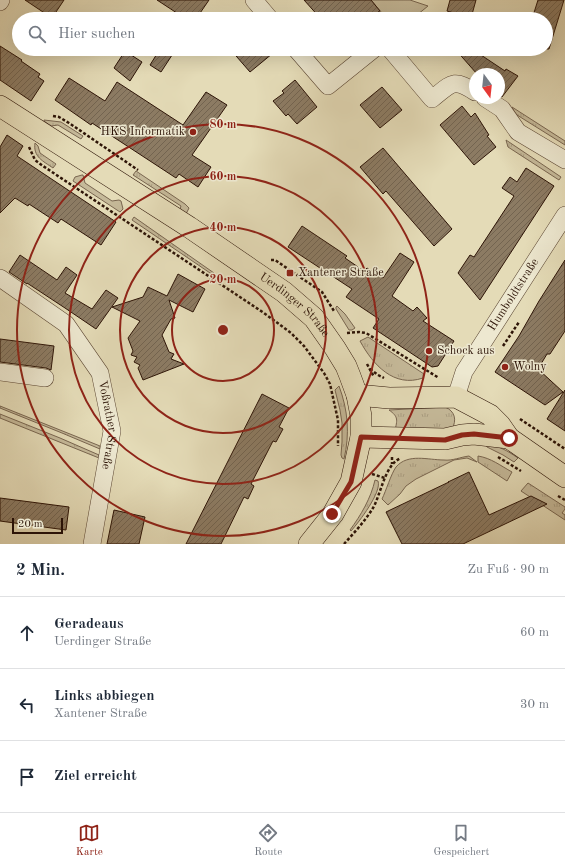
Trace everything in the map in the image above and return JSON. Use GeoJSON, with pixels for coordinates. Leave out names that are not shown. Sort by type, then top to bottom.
{"type":"FeatureCollection","features":[{"type":"Feature","properties":{"kind":"main road","name":"Uerdinger Straße"},"geometry":{"type":"LineString","coordinates":[[0,106],[189,226],[284,292],[314,318],[346,366],[357,395]]}},
{"type":"Feature","properties":{"kind":"main road"},"geometry":{"type":"LineString","coordinates":[[309,544],[332,514],[351,482],[361,437],[361,416],[357,395],[389,398],[456,397],[490,415],[500,425],[509,438],[559,485]]}},
{"type":"Feature","properties":{"kind":"main road"},"geometry":{"type":"LineString","coordinates":[[456,397],[466,408],[469,417],[468,427],[462,435]]}},
{"type":"Feature","properties":{"kind":"main road"},"geometry":{"type":"LineString","coordinates":[[361,437],[445,440],[462,435],[474,434],[509,438]]}},
{"type":"Feature","properties":{"kind":"street"},"geometry":{"type":"LineString","coordinates":[[254,0],[264,12]]}},
{"type":"Feature","properties":{"kind":"street"},"geometry":{"type":"LineString","coordinates":[[302,56],[328,86],[365,56]]}},
{"type":"Feature","properties":{"kind":"street"},"geometry":{"type":"LineString","coordinates":[[396,56],[432,99],[450,85],[458,83],[469,88]]}},
{"type":"Feature","properties":{"kind":"street"},"geometry":{"type":"LineString","coordinates":[[494,104],[502,109],[518,132],[565,160]]}},
{"type":"Feature","properties":{"kind":"street","name":"Humboldtstraße"},"geometry":{"type":"LineString","coordinates":[[456,397],[464,372],[565,215]]}},
{"type":"Feature","properties":{"kind":"street","name":"Voßrather Straße"},"geometry":{"type":"LineString","coordinates":[[0,278],[66,324],[100,374],[112,431],[92,544]]}},
{"type":"Feature","properties":{"kind":"street"},"geometry":{"type":"LineString","coordinates":[[0,372],[45,378]]}},
{"type":"Feature","properties":{"kind":"path"},"geometry":{"type":"LineString","coordinates":[[27,142],[35,160],[43,166],[292,332],[324,373],[330,384],[338,420],[338,449]]}},
{"type":"Feature","properties":{"kind":"path"},"geometry":{"type":"LineString","coordinates":[[346,333],[366,333],[443,380]]}},
{"type":"Feature","properties":{"kind":"path"},"geometry":{"type":"LineString","coordinates":[[344,544],[362,524],[373,507],[382,488],[387,472],[392,464],[398,459],[406,456]]}},
{"type":"Feature","properties":{"kind":"path"},"geometry":{"type":"LineString","coordinates":[[497,456],[522,472]]}},
{"type":"Feature","properties":{"kind":"path"},"geometry":{"type":"LineString","coordinates":[[559,485],[565,500]]}},
{"type":"Feature","properties":{"kind":"green space"},"geometry":{"type":"Polygon","coordinates":[[[371,0],[410,0],[428,6],[421,12],[381,12],[371,0]]]}},
{"type":"Feature","properties":{"kind":"green space"},"geometry":{"type":"Polygon","coordinates":[[[512,107],[565,141],[565,145],[517,115],[512,107]]]}},
{"type":"Feature","properties":{"kind":"green space"},"geometry":{"type":"Polygon","coordinates":[[[44,120],[61,122],[83,136],[81,139],[58,125],[51,126],[44,120]]]}},
{"type":"Feature","properties":{"kind":"green space"},"geometry":{"type":"Polygon","coordinates":[[[506,140],[561,177],[559,180],[508,147],[506,140]]]}},
{"type":"Feature","properties":{"kind":"green space"},"geometry":{"type":"Polygon","coordinates":[[[35,143],[38,146],[40,153],[56,164],[53,168],[42,161],[37,155],[35,143]]]}},
{"type":"Feature","properties":{"kind":"green space"},"geometry":{"type":"Polygon","coordinates":[[[136,171],[185,204],[189,208],[185,216],[179,211],[181,206],[133,175],[136,171]]]}},
{"type":"Feature","properties":{"kind":"green space"},"geometry":{"type":"Polygon","coordinates":[[[83,175],[85,183],[112,201],[121,201],[123,209],[120,212],[73,181],[75,177],[83,175]]]}},
{"type":"Feature","properties":{"kind":"green space"},"geometry":{"type":"Polygon","coordinates":[[[134,217],[214,273],[213,275],[132,220],[134,217]]]}},
{"type":"Feature","properties":{"kind":"green space"},"geometry":{"type":"Polygon","coordinates":[[[337,306],[355,328],[349,330],[336,309],[337,306]]]}},
{"type":"Feature","properties":{"kind":"green space"},"geometry":{"type":"Polygon","coordinates":[[[368,337],[424,374],[423,378],[403,380],[386,372],[371,358],[360,341],[368,337]]]}},
{"type":"Feature","properties":{"kind":"green space"},"geometry":{"type":"Polygon","coordinates":[[[339,386],[347,422],[347,440],[344,459],[341,455],[342,423],[335,390],[339,386]]]}},
{"type":"Feature","properties":{"kind":"green space"},"geometry":{"type":"Polygon","coordinates":[[[0,406],[100,446],[100,449],[0,408],[0,406]]]}},
{"type":"Feature","properties":{"kind":"green space"},"geometry":{"type":"Polygon","coordinates":[[[445,407],[453,413],[455,419],[452,429],[395,431],[396,417],[389,410],[445,407]]]}},
{"type":"Feature","properties":{"kind":"green space"},"geometry":{"type":"Polygon","coordinates":[[[0,414],[99,455],[99,458],[0,418],[0,414]]]}},
{"type":"Feature","properties":{"kind":"green space"},"geometry":{"type":"Polygon","coordinates":[[[486,445],[503,449],[518,458],[514,462],[486,445]]]}},
{"type":"Feature","properties":{"kind":"green space"},"geometry":{"type":"Polygon","coordinates":[[[469,456],[477,462],[467,458],[454,460],[416,479],[406,486],[388,505],[382,499],[394,470],[406,460],[418,458],[447,460],[469,456]]]}},
{"type":"Feature","properties":{"kind":"green space"},"geometry":{"type":"Polygon","coordinates":[[[478,456],[492,460],[512,472],[507,481],[478,462],[478,456]]]}},
{"type":"Feature","properties":{"kind":"green space"},"geometry":{"type":"Polygon","coordinates":[[[375,480],[378,481],[377,492],[364,514],[351,531],[350,530],[368,500],[375,480]]]}},
{"type":"Feature","properties":{"kind":"green space"},"geometry":{"type":"Polygon","coordinates":[[[528,483],[565,507],[562,513],[565,515],[565,520],[521,491],[528,483]]]}},
{"type":"Feature","properties":{"kind":"building"},"geometry":{"type":"Polygon","coordinates":[[[25,0],[64,0],[56,12],[43,12],[25,0]]]}},
{"type":"Feature","properties":{"kind":"building"},"geometry":{"type":"Polygon","coordinates":[[[157,0],[209,0],[201,12],[175,12],[157,0]]]}},
{"type":"Feature","properties":{"kind":"building"},"geometry":{"type":"Polygon","coordinates":[[[304,0],[371,0],[380,11],[378,12],[315,12],[304,0]]]}},
{"type":"Feature","properties":{"kind":"building"},"geometry":{"type":"Polygon","coordinates":[[[450,0],[476,0],[473,12],[447,11],[450,0]]]}},
{"type":"Feature","properties":{"kind":"building"},"geometry":{"type":"Polygon","coordinates":[[[538,0],[564,0],[553,36],[553,12],[534,12],[538,0]]]}},
{"type":"Feature","properties":{"kind":"building"},"geometry":{"type":"Polygon","coordinates":[[[0,46],[12,54],[12,56],[16,56],[22,60],[21,61],[40,74],[38,77],[44,81],[31,101],[0,80],[0,46]]]}},
{"type":"Feature","properties":{"kind":"building"},"geometry":{"type":"Polygon","coordinates":[[[122,56],[133,56],[142,62],[130,81],[114,68],[122,56]]]}},
{"type":"Feature","properties":{"kind":"building"},"geometry":{"type":"Polygon","coordinates":[[[156,56],[171,56],[161,72],[150,65],[156,56]]]}},
{"type":"Feature","properties":{"kind":"building"},"geometry":{"type":"Polygon","coordinates":[[[236,56],[269,56],[250,72],[236,56]]]}},
{"type":"Feature","properties":{"kind":"building"},"geometry":{"type":"Polygon","coordinates":[[[461,56],[482,56],[500,68],[472,68],[461,56]]]}},
{"type":"Feature","properties":{"kind":"building"},"geometry":{"type":"Polygon","coordinates":[[[506,69],[518,76],[505,93],[506,69]]]}},
{"type":"Feature","properties":{"kind":"building"},"geometry":{"type":"Polygon","coordinates":[[[69,78],[105,101],[117,82],[183,125],[206,92],[227,105],[192,155],[211,167],[198,187],[179,174],[176,178],[92,123],[91,125],[55,100],[69,78]]]}},
{"type":"Feature","properties":{"kind":"building"},"geometry":{"type":"Polygon","coordinates":[[[295,80],[317,107],[297,124],[288,114],[286,116],[273,101],[284,93],[282,91],[295,80]]]}},
{"type":"Feature","properties":{"kind":"building"},"geometry":{"type":"Polygon","coordinates":[[[382,87],[402,110],[380,128],[360,105],[382,87]]]}},
{"type":"Feature","properties":{"kind":"building"},"geometry":{"type":"Polygon","coordinates":[[[462,106],[471,117],[475,113],[489,135],[487,136],[496,147],[474,165],[440,125],[462,106]]]}},
{"type":"Feature","properties":{"kind":"building"},"geometry":{"type":"Polygon","coordinates":[[[7,135],[23,146],[17,156],[116,222],[101,245],[61,219],[58,223],[29,204],[28,206],[15,198],[0,213],[0,147],[7,135]]]}},
{"type":"Feature","properties":{"kind":"building"},"geometry":{"type":"Polygon","coordinates":[[[383,148],[452,229],[434,246],[386,191],[383,194],[360,167],[383,148]]]}},
{"type":"Feature","properties":{"kind":"building"},"geometry":{"type":"Polygon","coordinates":[[[526,168],[554,186],[480,300],[458,273],[470,255],[474,257],[514,196],[502,188],[510,177],[517,182],[526,168]]]}},
{"type":"Feature","properties":{"kind":"building"},"geometry":{"type":"Polygon","coordinates":[[[302,226],[347,256],[345,258],[364,271],[367,268],[383,278],[400,253],[414,262],[392,296],[413,311],[417,307],[427,318],[423,321],[454,341],[438,366],[432,367],[373,328],[379,319],[346,297],[352,289],[288,247],[302,226]]]}},
{"type":"Feature","properties":{"kind":"building"},"geometry":{"type":"Polygon","coordinates":[[[20,255],[57,280],[66,267],[77,275],[65,293],[92,309],[106,290],[118,298],[96,329],[9,272],[20,255]]]}},
{"type":"Feature","properties":{"kind":"building"},"geometry":{"type":"Polygon","coordinates":[[[565,260],[565,331],[550,354],[547,354],[538,369],[563,392],[545,405],[495,372],[519,336],[565,260]]]}},
{"type":"Feature","properties":{"kind":"building"},"geometry":{"type":"Polygon","coordinates":[[[178,274],[205,289],[193,312],[169,300],[175,318],[171,319],[162,335],[169,352],[174,354],[171,359],[184,364],[143,380],[138,368],[140,365],[134,362],[137,357],[131,355],[133,351],[128,338],[140,321],[112,307],[143,297],[148,287],[167,296],[178,274]]]}},
{"type":"Feature","properties":{"kind":"building"},"geometry":{"type":"Polygon","coordinates":[[[0,339],[54,346],[51,370],[46,368],[0,362],[0,339]]]}},
{"type":"Feature","properties":{"kind":"building"},"geometry":{"type":"Polygon","coordinates":[[[565,390],[565,431],[547,419],[565,390]]]}},
{"type":"Feature","properties":{"kind":"building"},"geometry":{"type":"Polygon","coordinates":[[[262,394],[289,408],[279,427],[283,429],[276,442],[273,441],[251,484],[254,486],[248,499],[244,497],[221,544],[186,544],[262,394]]]}},
{"type":"Feature","properties":{"kind":"building"},"geometry":{"type":"Polygon","coordinates":[[[469,472],[489,515],[531,496],[547,504],[463,544],[402,544],[386,512],[469,472]]]}},
{"type":"Feature","properties":{"kind":"building"},"geometry":{"type":"Polygon","coordinates":[[[0,498],[69,507],[66,530],[0,521],[0,498]]]}},
{"type":"Feature","properties":{"kind":"building"},"geometry":{"type":"Polygon","coordinates":[[[114,510],[145,517],[139,544],[107,544],[114,510]]]}},
{"type":"Feature","properties":{"kind":"place","name":"HKS Informatik"},"geometry":{"type":"Point","coordinates":[193,132]}},
{"type":"Feature","properties":{"kind":"place","name":"Xantener Straße"},"geometry":{"type":"Point","coordinates":[290,273]}},
{"type":"Feature","properties":{"kind":"place","name":"Schock aus"},"geometry":{"type":"Point","coordinates":[429,351]}},
{"type":"Feature","properties":{"kind":"place","name":"Wolny"},"geometry":{"type":"Point","coordinates":[505,367]}},
{"type":"Feature","properties":{"kind":"route"},"geometry":{"type":"LineString","coordinates":[[332,514],[351,482],[361,437],[445,440],[462,435],[474,434],[509,438]]}}]}
